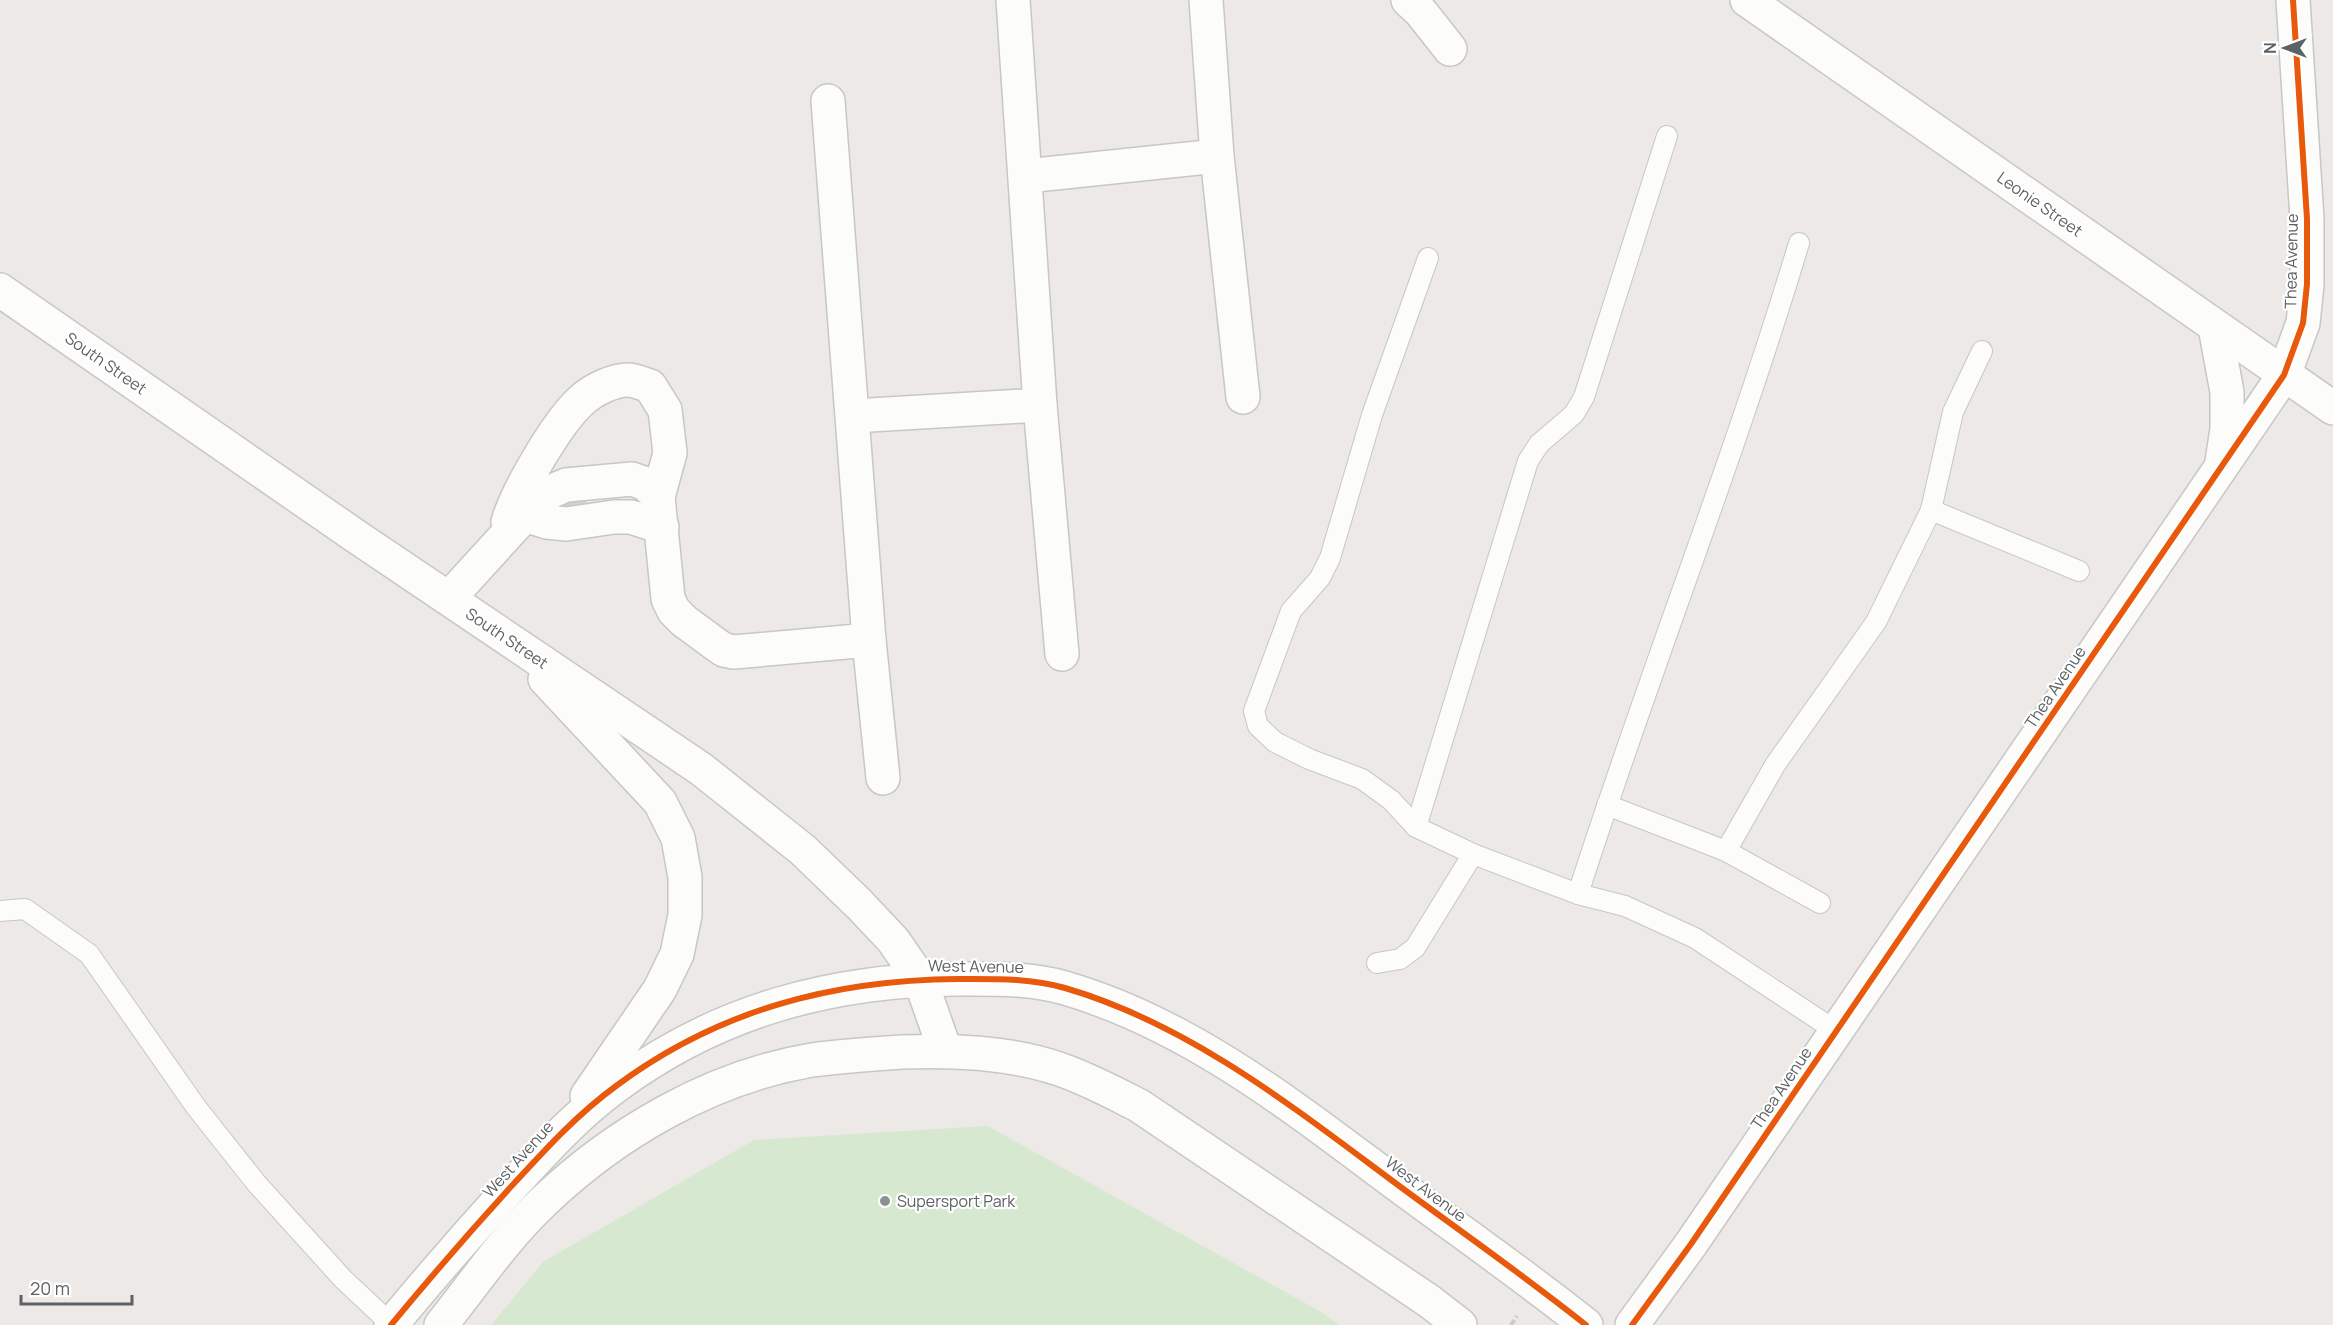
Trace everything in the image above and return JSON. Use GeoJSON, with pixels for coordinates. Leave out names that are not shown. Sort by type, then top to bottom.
{"type":"FeatureCollection","features":[{"type":"Feature","properties":{"kind":"street"},"geometry":{"type":"LineString","coordinates":[[1013,0],[1040,405],[1062,654]]}},
{"type":"Feature","properties":{"kind":"street"},"geometry":{"type":"LineString","coordinates":[[1206,0],[1217,156],[1243,397]]}},
{"type":"Feature","properties":{"kind":"street"},"geometry":{"type":"LineString","coordinates":[[1408,0],[1420,11],[1450,49]]}},
{"type":"Feature","properties":{"kind":"street","name":"Leonie Street"},"geometry":{"type":"LineString","coordinates":[[1747,0],[2333,408]]}},
{"type":"Feature","properties":{"kind":"street","name":"Thea Avenue"},"geometry":{"type":"LineString","coordinates":[[1632,1325],[1691,1244],[2284,375],[2303,323],[2307,284],[2307,219],[2293,0]]}},
{"type":"Feature","properties":{"kind":"street"},"geometry":{"type":"LineString","coordinates":[[828,101],[869,640],[883,778]]}},
{"type":"Feature","properties":{"kind":"street"},"geometry":{"type":"LineString","coordinates":[[1026,176],[1217,156]]}},
{"type":"Feature","properties":{"kind":"street","name":"South Street"},"geometry":{"type":"LineString","coordinates":[[0,290],[701,769],[803,850],[859,904],[892,940],[920,979],[945,1050]]}},
{"type":"Feature","properties":{"kind":"street"},"geometry":{"type":"LineString","coordinates":[[2216,327],[2227,392],[2227,429],[2222,467]]}},
{"type":"Feature","properties":{"kind":"street"},"geometry":{"type":"LineString","coordinates":[[502,541],[511,512],[532,470],[568,415],[583,399],[609,384],[628,380],[650,386],[665,410],[670,453],[660,512],[668,599],[684,621],[724,650],[746,651],[869,640]]}},
{"type":"Feature","properties":{"kind":"street"},"geometry":{"type":"LineString","coordinates":[[853,416],[1040,405]]}},
{"type":"Feature","properties":{"kind":"street"},"geometry":{"type":"LineString","coordinates":[[449,598],[525,515],[547,522],[566,524],[660,512]]}},
{"type":"Feature","properties":{"kind":"street"},"geometry":{"type":"LineString","coordinates":[[504,636],[660,802],[678,838],[685,877],[684,915],[677,954],[665,981],[568,1125]]}},
{"type":"Feature","properties":{"kind":"street","name":"West Avenue"},"geometry":{"type":"LineString","coordinates":[[392,1325],[443,1261],[568,1125],[615,1086],[651,1061],[728,1021],[771,1005],[839,989],[920,979],[1030,980],[1066,988],[1112,1005],[1146,1018],[1183,1037],[1248,1077],[1586,1325]]}},
{"type":"Feature","properties":{"kind":"street"},"geometry":{"type":"LineString","coordinates":[[441,1325],[512,1233],[543,1202],[585,1165],[649,1121],[742,1078],[788,1066],[851,1055],[945,1050],[1022,1059],[1059,1069],[1093,1082],[1138,1105],[1429,1301],[1460,1325]]}},
{"type":"Feature","properties":{"kind":"lane"},"geometry":{"type":"LineString","coordinates":[[1416,827],[1528,461],[1539,444],[1574,414],[1584,397],[1667,136]]}},
{"type":"Feature","properties":{"kind":"lane"},"geometry":{"type":"LineString","coordinates":[[1578,894],[1719,487],[1799,243]]}},
{"type":"Feature","properties":{"kind":"lane"},"geometry":{"type":"LineString","coordinates":[[1428,258],[1372,415],[1330,558],[1320,578],[1292,611],[1254,711],[1258,726],[1275,742],[1309,759],[1362,779],[1391,800],[1416,827],[1473,854],[1578,894],[1625,906],[1695,938],[1836,1031]]}},
{"type":"Feature","properties":{"kind":"lane"},"geometry":{"type":"LineString","coordinates":[[1726,851],[1775,765],[1876,622],[1931,510],[1953,412],[1982,351]]}},
{"type":"Feature","properties":{"kind":"lane"},"geometry":{"type":"LineString","coordinates":[[1931,510],[2079,571]]}},
{"type":"Feature","properties":{"kind":"lane"},"geometry":{"type":"LineString","coordinates":[[1607,805],[1726,851],[1820,903]]}},
{"type":"Feature","properties":{"kind":"lane"},"geometry":{"type":"LineString","coordinates":[[1377,963],[1400,959],[1415,948],[1473,854]]}},
{"type":"Feature","properties":{"kind":"lane"},"geometry":{"type":"LineString","coordinates":[[0,911],[25,909],[89,954],[196,1107],[257,1184],[343,1279],[392,1325]]}},
{"type":"Feature","properties":{"kind":"green space","name":"Supersport Park"},"geometry":{"type":"Polygon","coordinates":[[[988,1126],[1321,1312],[1339,1325],[491,1325],[543,1262],[754,1140],[988,1126]]]}},
{"type":"Feature","properties":{"kind":"building"},"geometry":{"type":"Polygon","coordinates":[[[585,493],[587,515],[552,518],[550,496],[585,493]]]}},
{"type":"Feature","properties":{"kind":"cycle path"},"geometry":{"type":"LineString","coordinates":[[1632,1325],[1691,1244],[2284,375],[2303,323],[2307,284],[2307,219],[2293,0]]}},
{"type":"Feature","properties":{"kind":"cycle path"},"geometry":{"type":"LineString","coordinates":[[391,1325],[478,1223],[560,1135],[616,1086],[655,1060],[695,1037],[778,1004],[866,985],[972,979],[1026,981],[1065,988],[1112,1004],[1200,1047],[1323,1129],[1586,1325]]}},
{"type":"Feature","properties":{"kind":"place","name":"Supersport Park"},"geometry":{"type":"Point","coordinates":[885,1201]}}]}
